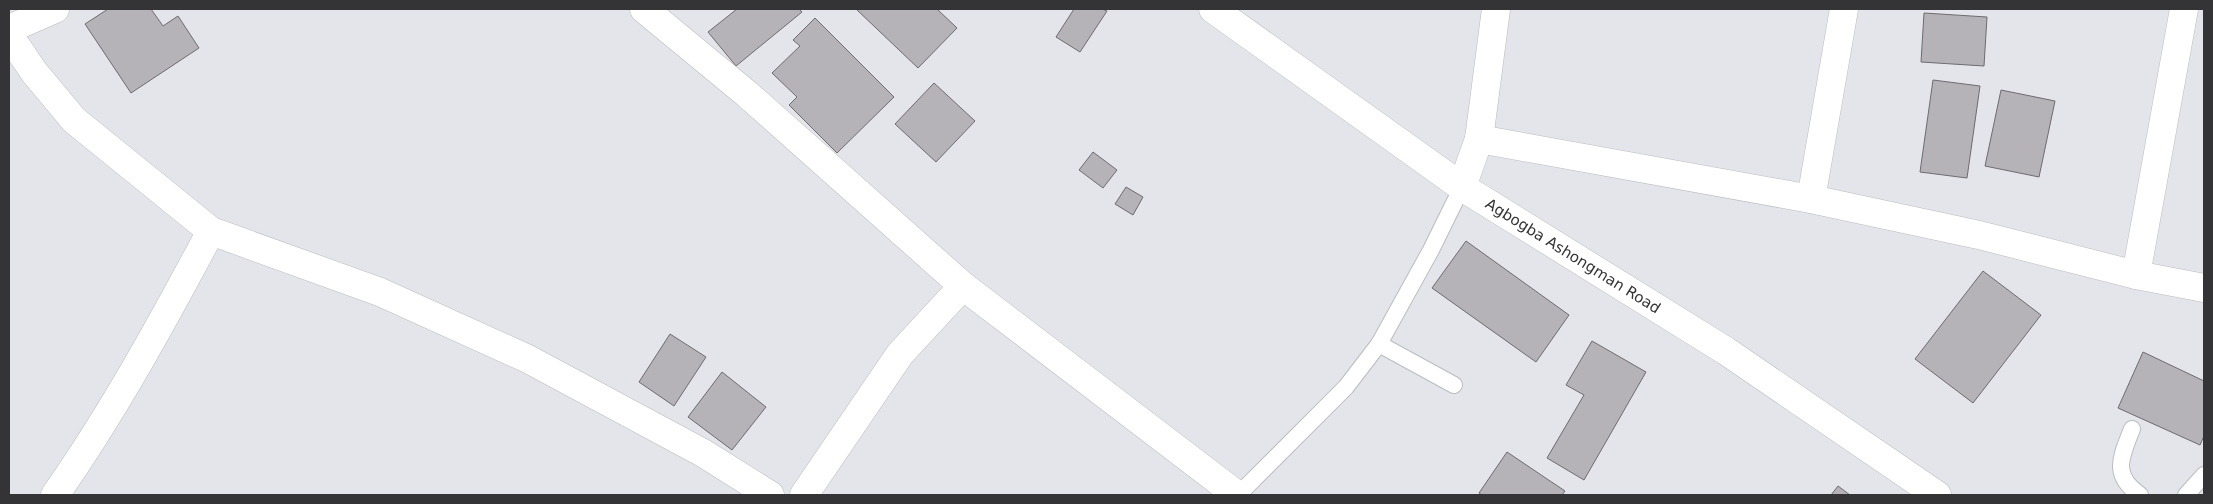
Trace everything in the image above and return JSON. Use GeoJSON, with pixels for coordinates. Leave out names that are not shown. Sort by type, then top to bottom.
{"type":"FeatureCollection","features":[{"type":"Feature","properties":{"kind":"street"},"geometry":{"type":"LineString","coordinates":[[9,29],[55,9]]}},
{"type":"Feature","properties":{"kind":"street"},"geometry":{"type":"LineString","coordinates":[[644,9],[747,94],[963,286],[1237,495]]}},
{"type":"Feature","properties":{"kind":"street","name":"Agbogba Ashongman Road"},"geometry":{"type":"LineString","coordinates":[[1213,9],[1462,187],[1726,351],[1938,495]]}},
{"type":"Feature","properties":{"kind":"street"},"geometry":{"type":"LineString","coordinates":[[1462,187],[1479,139],[1496,9]]}},
{"type":"Feature","properties":{"kind":"street"},"geometry":{"type":"LineString","coordinates":[[1811,199],[1844,9]]}},
{"type":"Feature","properties":{"kind":"street"},"geometry":{"type":"LineString","coordinates":[[2136,275],[2184,9]]}},
{"type":"Feature","properties":{"kind":"street"},"geometry":{"type":"LineString","coordinates":[[9,35],[34,72],[74,120],[211,231],[380,292],[528,359],[703,453],[770,495]]}},
{"type":"Feature","properties":{"kind":"street"},"geometry":{"type":"LineString","coordinates":[[1479,139],[1811,199],[1979,235],[2136,275],[2204,288]]}},
{"type":"Feature","properties":{"kind":"street"},"geometry":{"type":"LineString","coordinates":[[56,495],[90,447],[211,231]]}},
{"type":"Feature","properties":{"kind":"street"},"geometry":{"type":"LineString","coordinates":[[804,495],[900,354],[963,286]]}},
{"type":"Feature","properties":{"kind":"lane"},"geometry":{"type":"LineString","coordinates":[[1237,495],[1346,387],[1379,344],[1431,250],[1462,187]]}},
{"type":"Feature","properties":{"kind":"lane"},"geometry":{"type":"LineString","coordinates":[[1379,344],[1454,385]]}},
{"type":"Feature","properties":{"kind":"lane"},"geometry":{"type":"LineString","coordinates":[[2132,429],[2120,459],[2120,467],[2126,482],[2140,495]]}},
{"type":"Feature","properties":{"kind":"lane"},"geometry":{"type":"LineString","coordinates":[[2186,495],[2204,475]]}},
{"type":"Feature","properties":{"kind":"building"},"geometry":{"type":"Polygon","coordinates":[[[108,9],[151,9],[163,26],[178,16],[199,48],[131,93],[85,24],[108,9]]]}},
{"type":"Feature","properties":{"kind":"building"},"geometry":{"type":"Polygon","coordinates":[[[737,9],[799,9],[802,12],[736,66],[708,32],[737,9]]]}},
{"type":"Feature","properties":{"kind":"building"},"geometry":{"type":"Polygon","coordinates":[[[856,9],[937,9],[957,28],[918,68],[856,9]]]}},
{"type":"Feature","properties":{"kind":"building"},"geometry":{"type":"Polygon","coordinates":[[[1074,9],[1102,9],[1107,11],[1080,52],[1056,37],[1074,9]]]}},
{"type":"Feature","properties":{"kind":"building"},"geometry":{"type":"Polygon","coordinates":[[[1924,13],[1987,17],[1984,66],[1921,62],[1924,13]]]}},
{"type":"Feature","properties":{"kind":"building"},"geometry":{"type":"Polygon","coordinates":[[[815,18],[894,97],[837,153],[789,105],[797,97],[772,73],[800,46],[793,40],[815,18]]]}},
{"type":"Feature","properties":{"kind":"building"},"geometry":{"type":"Polygon","coordinates":[[[1933,80],[1980,86],[1967,178],[1920,172],[1933,80]]]}},
{"type":"Feature","properties":{"kind":"building"},"geometry":{"type":"Polygon","coordinates":[[[934,83],[975,121],[936,162],[895,124],[934,83]]]}},
{"type":"Feature","properties":{"kind":"building"},"geometry":{"type":"Polygon","coordinates":[[[2001,90],[2055,101],[2039,177],[1985,166],[2001,90]]]}},
{"type":"Feature","properties":{"kind":"building"},"geometry":{"type":"Polygon","coordinates":[[[1093,152],[1117,170],[1103,188],[1079,170],[1093,152]]]}},
{"type":"Feature","properties":{"kind":"building"},"geometry":{"type":"Polygon","coordinates":[[[1126,187],[1143,197],[1133,215],[1115,204],[1126,187]]]}},
{"type":"Feature","properties":{"kind":"building"},"geometry":{"type":"Polygon","coordinates":[[[1466,241],[1569,315],[1536,362],[1432,288],[1466,241]]]}},
{"type":"Feature","properties":{"kind":"building"},"geometry":{"type":"Polygon","coordinates":[[[1983,271],[2041,315],[1973,403],[1915,359],[1983,271]]]}},
{"type":"Feature","properties":{"kind":"building"},"geometry":{"type":"Polygon","coordinates":[[[670,334],[706,357],[674,406],[639,382],[670,334]]]}},
{"type":"Feature","properties":{"kind":"building"},"geometry":{"type":"Polygon","coordinates":[[[1592,341],[1646,372],[1584,480],[1547,458],[1584,395],[1566,385],[1592,341]]]}},
{"type":"Feature","properties":{"kind":"building"},"geometry":{"type":"Polygon","coordinates":[[[2143,352],[2204,381],[2204,436],[2200,445],[2118,408],[2143,352]]]}},
{"type":"Feature","properties":{"kind":"building"},"geometry":{"type":"Polygon","coordinates":[[[722,372],[766,407],[732,450],[688,417],[722,372]]]}},
{"type":"Feature","properties":{"kind":"building"},"geometry":{"type":"Polygon","coordinates":[[[1507,452],[1565,491],[1562,495],[1482,495],[1479,493],[1507,452]]]}},
{"type":"Feature","properties":{"kind":"building"},"geometry":{"type":"Polygon","coordinates":[[[1838,486],[1850,495],[1831,495],[1838,486]]]}}]}
